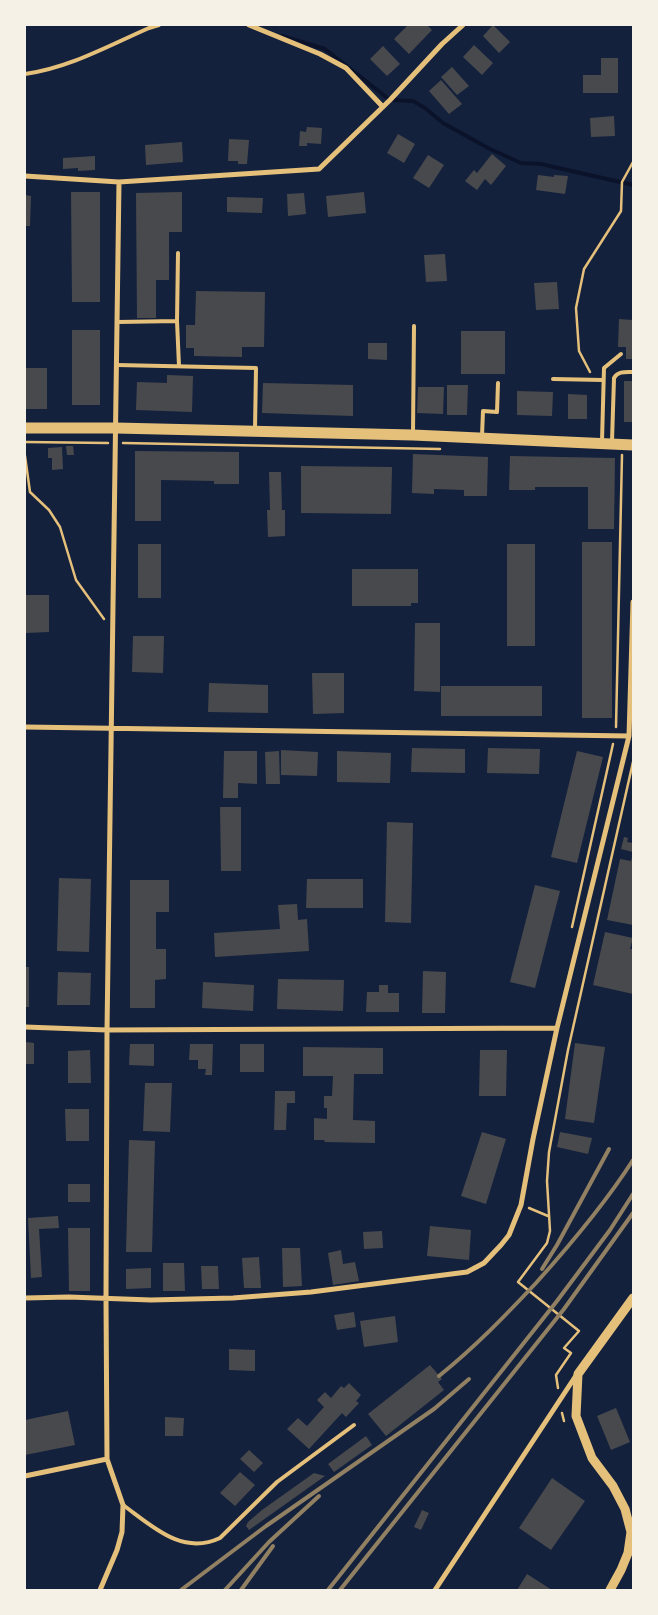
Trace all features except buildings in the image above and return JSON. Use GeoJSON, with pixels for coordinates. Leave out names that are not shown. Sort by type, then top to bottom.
{"type":"FeatureCollection","features":[{"type":"Feature","properties":{"kind":"main road"},"geometry":{"type":"LineString","coordinates":[[25,428],[116,428],[412,435],[633,445]]}},
{"type":"Feature","properties":{"kind":"street"},"geometry":{"type":"LineString","coordinates":[[249,25],[320,54],[346,68],[383,107]]}},
{"type":"Feature","properties":{"kind":"street"},"geometry":{"type":"LineString","coordinates":[[25,176],[119,182],[319,169],[463,25]]}},
{"type":"Feature","properties":{"kind":"street"},"geometry":{"type":"LineString","coordinates":[[100,1590],[117,1550],[122,1532],[123,1505],[107,1459],[106,1298],[106,1030],[119,182]]}},
{"type":"Feature","properties":{"kind":"street"},"geometry":{"type":"LineString","coordinates":[[25,1298],[150,1300],[311,1292],[458,1274],[484,1264],[509,1235],[520,1205],[557,1028],[629,736],[633,602]]}},
{"type":"Feature","properties":{"kind":"street"},"geometry":{"type":"LineString","coordinates":[[25,727],[629,736]]}},
{"type":"Feature","properties":{"kind":"street"},"geometry":{"type":"LineString","coordinates":[[25,1027],[106,1030],[557,1028]]}},
{"type":"Feature","properties":{"kind":"street"},"geometry":{"type":"LineString","coordinates":[[435,1590],[578,1374],[633,1298]]}},
{"type":"Feature","properties":{"kind":"street"},"geometry":{"type":"LineString","coordinates":[[578,1374],[576,1416],[592,1458],[613,1486],[626,1509],[632,1532],[628,1553],[610,1590]]}},
{"type":"Feature","properties":{"kind":"street"},"geometry":{"type":"LineString","coordinates":[[25,1476],[107,1459]]}},
{"type":"Feature","properties":{"kind":"lane"},"geometry":{"type":"LineString","coordinates":[[25,74],[72,63],[148,28],[159,25]]}},
{"type":"Feature","properties":{"kind":"lane"},"geometry":{"type":"LineString","coordinates":[[178,253],[177,321],[179,366]]}},
{"type":"Feature","properties":{"kind":"lane"},"geometry":{"type":"LineString","coordinates":[[118,322],[177,321]]}},
{"type":"Feature","properties":{"kind":"lane"},"geometry":{"type":"LineString","coordinates":[[412,435],[414,326]]}},
{"type":"Feature","properties":{"kind":"lane"},"geometry":{"type":"LineString","coordinates":[[607,443],[604,368],[621,354]]}},
{"type":"Feature","properties":{"kind":"lane"},"geometry":{"type":"LineString","coordinates":[[117,365],[256,368],[255,431]]}},
{"type":"Feature","properties":{"kind":"lane"},"geometry":{"type":"LineString","coordinates":[[607,443],[614,378],[616,374],[622,372],[633,372]]}},
{"type":"Feature","properties":{"kind":"lane"},"geometry":{"type":"LineString","coordinates":[[553,379],[603,380]]}},
{"type":"Feature","properties":{"kind":"lane"},"geometry":{"type":"LineString","coordinates":[[482,438],[483,411],[498,412],[498,383]]}},
{"type":"Feature","properties":{"kind":"lane"},"geometry":{"type":"LineString","coordinates":[[123,1505],[155,1528],[178,1541],[193,1544],[208,1543],[220,1538],[277,1482],[354,1425]]}},
{"type":"Feature","properties":{"kind":"path"},"geometry":{"type":"LineString","coordinates":[[594,380],[579,351],[576,308],[584,269],[621,211],[622,182],[633,162]]}},
{"type":"Feature","properties":{"kind":"path"},"geometry":{"type":"LineString","coordinates":[[25,442],[445,450]]}},
{"type":"Feature","properties":{"kind":"path"},"geometry":{"type":"LineString","coordinates":[[25,456],[30,492],[49,510],[60,527],[76,580],[112,630]]}},
{"type":"Feature","properties":{"kind":"path"},"geometry":{"type":"LineString","coordinates":[[556,1374],[571,1353],[564,1348],[579,1331],[518,1282],[548,1243],[550,1231],[547,1181],[549,1152],[566,1059],[633,762]]}},
{"type":"Feature","properties":{"kind":"path"},"geometry":{"type":"LineString","coordinates":[[520,1205],[548,1216]]}},
{"type":"Feature","properties":{"kind":"waterway"},"geometry":{"type":"LineString","coordinates":[[282,36],[325,49],[390,100],[413,101],[443,123],[488,148],[521,163],[541,164],[633,185]]}},
{"type":"Feature","properties":{"kind":"railway"},"geometry":{"type":"LineString","coordinates":[[542,1269],[609,1149]]}},
{"type":"Feature","properties":{"kind":"railway"},"geometry":{"type":"LineString","coordinates":[[439,1376],[489,1331],[536,1283],[587,1223],[633,1160]]}},
{"type":"Feature","properties":{"kind":"railway"},"geometry":{"type":"LineString","coordinates":[[328,1590],[557,1301],[610,1230],[633,1194]]}},
{"type":"Feature","properties":{"kind":"railway"},"geometry":{"type":"LineString","coordinates":[[340,1590],[564,1309],[633,1213]]}},
{"type":"Feature","properties":{"kind":"railway"},"geometry":{"type":"LineString","coordinates":[[181,1590],[266,1526],[434,1409],[469,1379]]}},
{"type":"Feature","properties":{"kind":"railway"},"geometry":{"type":"LineString","coordinates":[[225,1590],[269,1542],[319,1496]]}},
{"type":"Feature","properties":{"kind":"railway"},"geometry":{"type":"LineString","coordinates":[[241,1590],[273,1546]]}}]}
